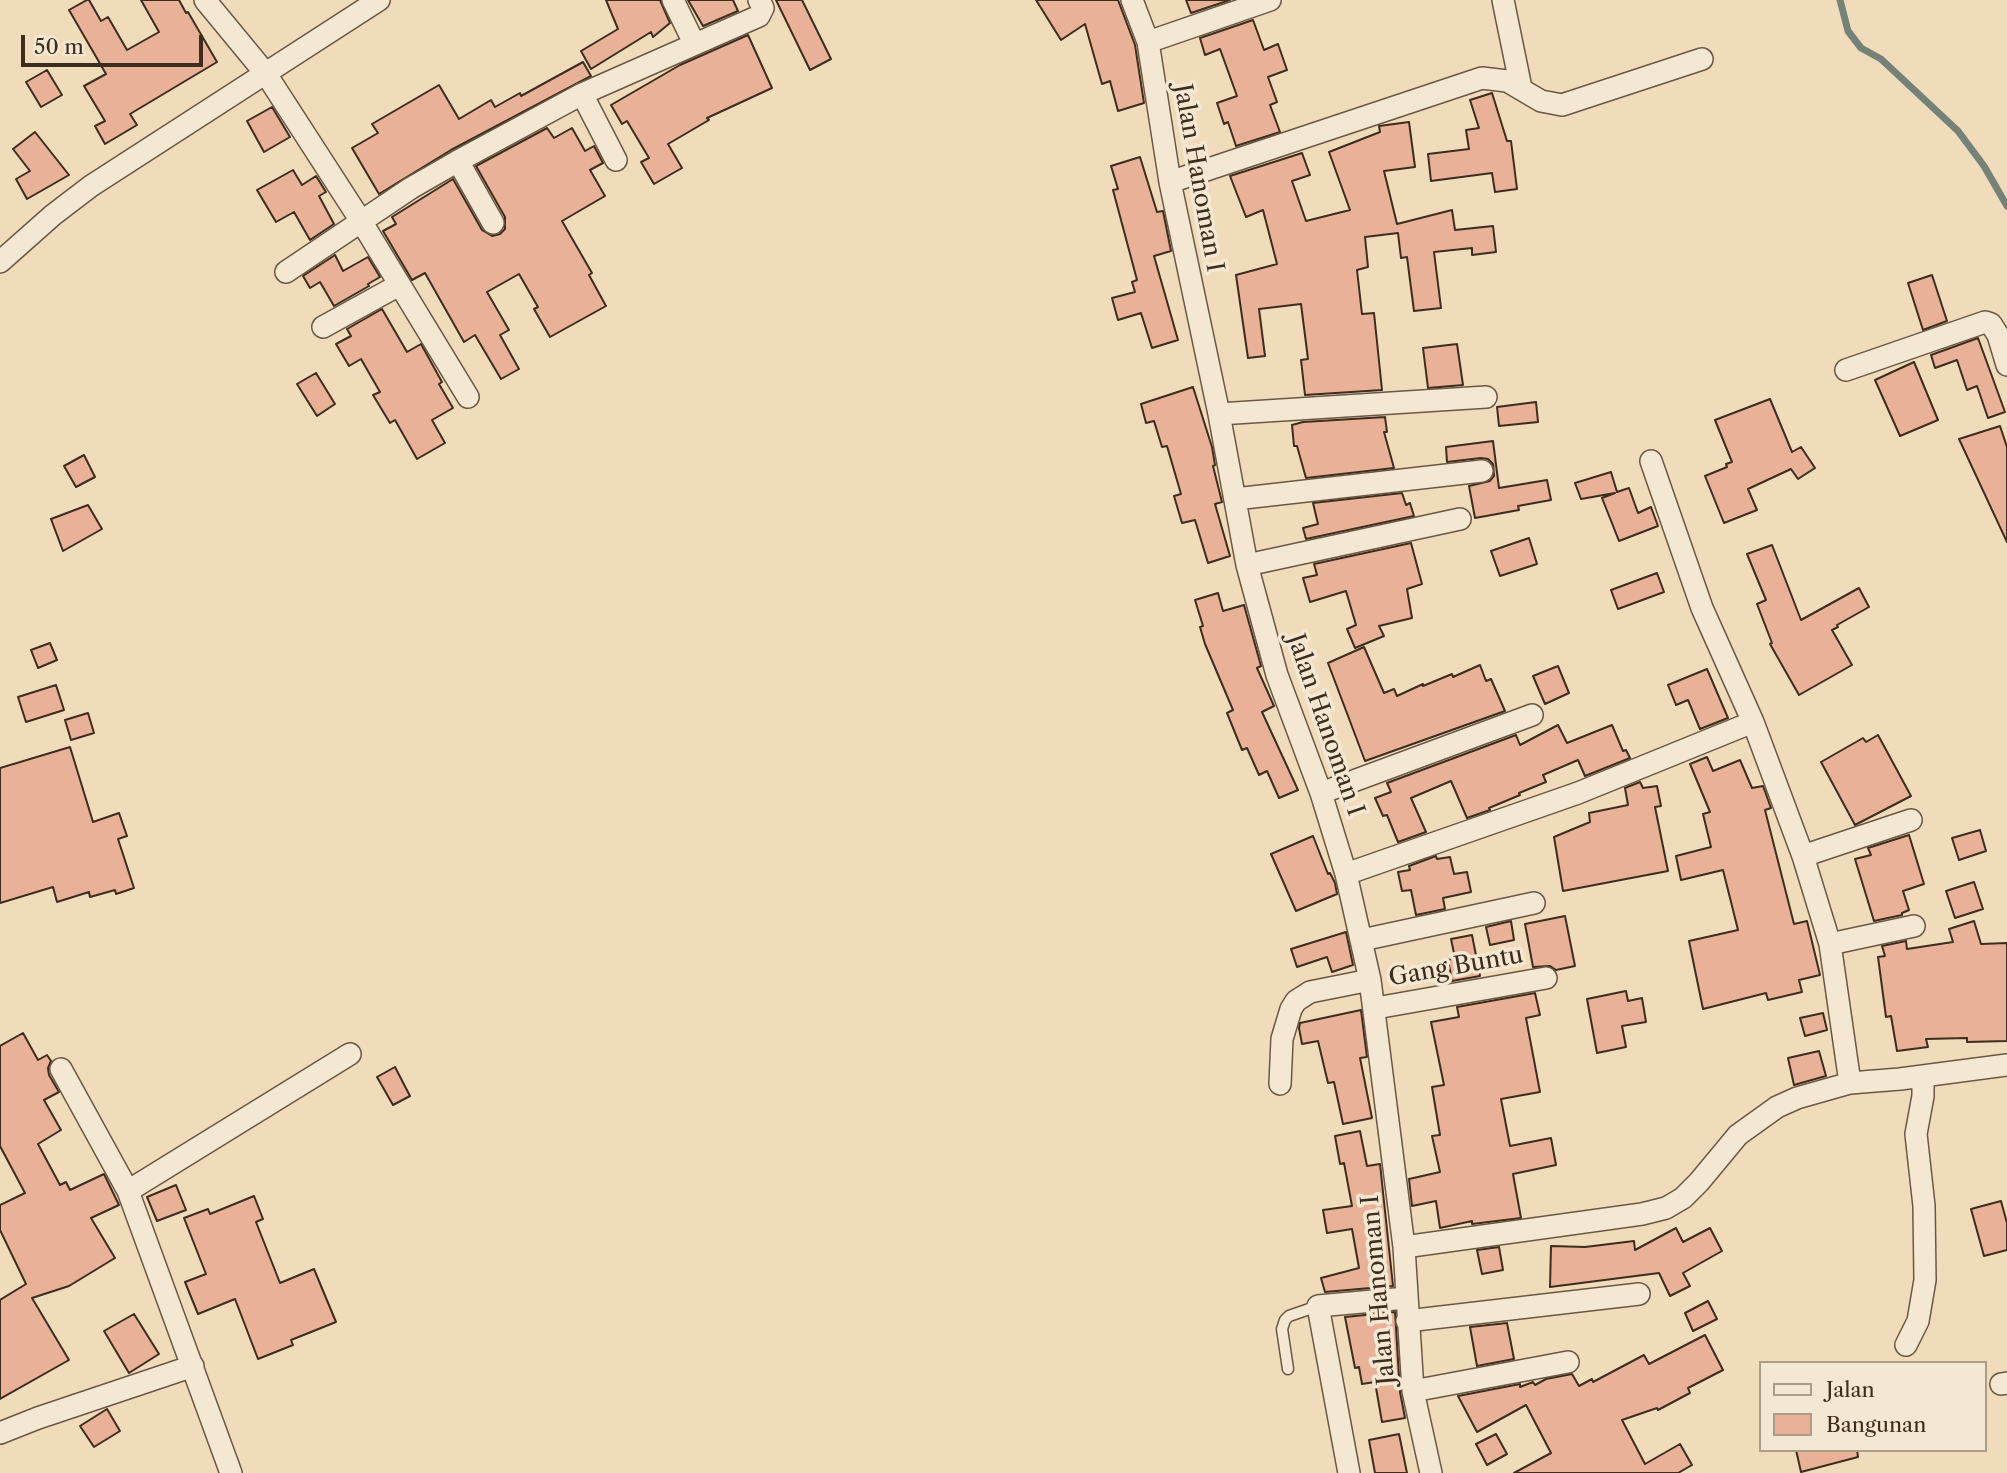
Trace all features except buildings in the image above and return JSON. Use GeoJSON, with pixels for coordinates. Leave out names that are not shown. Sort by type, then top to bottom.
{"type":"FeatureCollection","features":[{"type":"Feature","properties":{"kind":"street"},"geometry":{"type":"LineString","coordinates":[[205,0],[266,74],[361,221],[468,397]]}},
{"type":"Feature","properties":{"kind":"street"},"geometry":{"type":"LineString","coordinates":[[0,262],[53,215],[91,186],[379,0]]}},
{"type":"Feature","properties":{"kind":"street"},"geometry":{"type":"LineString","coordinates":[[673,0],[694,43]]}},
{"type":"Feature","properties":{"kind":"street"},"geometry":{"type":"LineString","coordinates":[[286,272],[361,221],[458,161],[582,94],[759,16],[763,8],[759,0]]}},
{"type":"Feature","properties":{"kind":"street","name":"Jalan Hanoman I"},"geometry":{"type":"LineString","coordinates":[[1132,0],[1148,42],[1170,182],[1219,414],[1247,565],[1277,675],[1321,793],[1346,874],[1376,1008],[1404,1247],[1413,1391],[1431,1473]]}},
{"type":"Feature","properties":{"kind":"street"},"geometry":{"type":"LineString","coordinates":[[1148,42],[1270,0]]}},
{"type":"Feature","properties":{"kind":"street"},"geometry":{"type":"LineString","coordinates":[[1503,0],[1521,88]]}},
{"type":"Feature","properties":{"kind":"street"},"geometry":{"type":"LineString","coordinates":[[1170,182],[1482,78],[1507,81],[1541,101],[1562,105],[1702,59]]}},
{"type":"Feature","properties":{"kind":"street"},"geometry":{"type":"LineString","coordinates":[[582,94],[616,160]]}},
{"type":"Feature","properties":{"kind":"street"},"geometry":{"type":"LineString","coordinates":[[458,161],[494,223]]}},
{"type":"Feature","properties":{"kind":"street"},"geometry":{"type":"LineString","coordinates":[[323,327],[399,285]]}},
{"type":"Feature","properties":{"kind":"street"},"geometry":{"type":"LineString","coordinates":[[1846,370],[1985,322],[1994,328],[2007,365]]}},
{"type":"Feature","properties":{"kind":"street"},"geometry":{"type":"LineString","coordinates":[[1219,414],[1486,397]]}},
{"type":"Feature","properties":{"kind":"street"},"geometry":{"type":"LineString","coordinates":[[1651,461],[1702,608],[1753,722],[1803,856],[1830,944],[1850,1083]]}},
{"type":"Feature","properties":{"kind":"street"},"geometry":{"type":"LineString","coordinates":[[1235,499],[1482,471]]}},
{"type":"Feature","properties":{"kind":"street"},"geometry":{"type":"LineString","coordinates":[[1247,565],[1460,519]]}},
{"type":"Feature","properties":{"kind":"street"},"geometry":{"type":"LineString","coordinates":[[1321,793],[1532,715]]}},
{"type":"Feature","properties":{"kind":"street"},"geometry":{"type":"LineString","coordinates":[[1346,874],[1578,793],[1753,722]]}},
{"type":"Feature","properties":{"kind":"street"},"geometry":{"type":"LineString","coordinates":[[1803,856],[1911,820]]}},
{"type":"Feature","properties":{"kind":"street"},"geometry":{"type":"LineString","coordinates":[[1362,940],[1534,904]]}},
{"type":"Feature","properties":{"kind":"street"},"geometry":{"type":"LineString","coordinates":[[1830,944],[1914,926]]}},
{"type":"Feature","properties":{"kind":"street","name":"Gang Buntu"},"geometry":{"type":"LineString","coordinates":[[1376,1008],[1546,978]]}},
{"type":"Feature","properties":{"kind":"street"},"geometry":{"type":"LineString","coordinates":[[1280,1084],[1282,1039],[1296,1001],[1310,992],[1370,980]]}},
{"type":"Feature","properties":{"kind":"street"},"geometry":{"type":"LineString","coordinates":[[128,1191],[350,1054]]}},
{"type":"Feature","properties":{"kind":"street"},"geometry":{"type":"LineString","coordinates":[[1404,1247],[1666,1208],[1683,1198],[1738,1135],[1777,1107],[1797,1098],[1850,1083],[2007,1065]]}},
{"type":"Feature","properties":{"kind":"street"},"geometry":{"type":"LineString","coordinates":[[61,1069],[128,1191],[231,1473]]}},
{"type":"Feature","properties":{"kind":"street"},"geometry":{"type":"LineString","coordinates":[[1906,1345],[1918,1321],[1925,1280],[1924,1206],[1916,1134],[1923,1096],[1923,1076]]}},
{"type":"Feature","properties":{"kind":"street"},"geometry":{"type":"LineString","coordinates":[[1407,1321],[1639,1294]]}},
{"type":"Feature","properties":{"kind":"street"},"geometry":{"type":"LineString","coordinates":[[1349,1473],[1318,1306],[1406,1298]]}},
{"type":"Feature","properties":{"kind":"street"},"geometry":{"type":"LineString","coordinates":[[1413,1391],[1568,1362]]}},
{"type":"Feature","properties":{"kind":"street"},"geometry":{"type":"LineString","coordinates":[[0,1433],[193,1366]]}},
{"type":"Feature","properties":{"kind":"lane"},"geometry":{"type":"LineString","coordinates":[[1288,1368],[1282,1329],[1285,1320],[1289,1316],[1318,1306]]}},
{"type":"Feature","properties":{"kind":"waterway"},"geometry":{"type":"LineString","coordinates":[[1840,0],[1848,31],[1861,48],[1881,59],[1958,131],[1984,166],[2007,206]]}}]}
